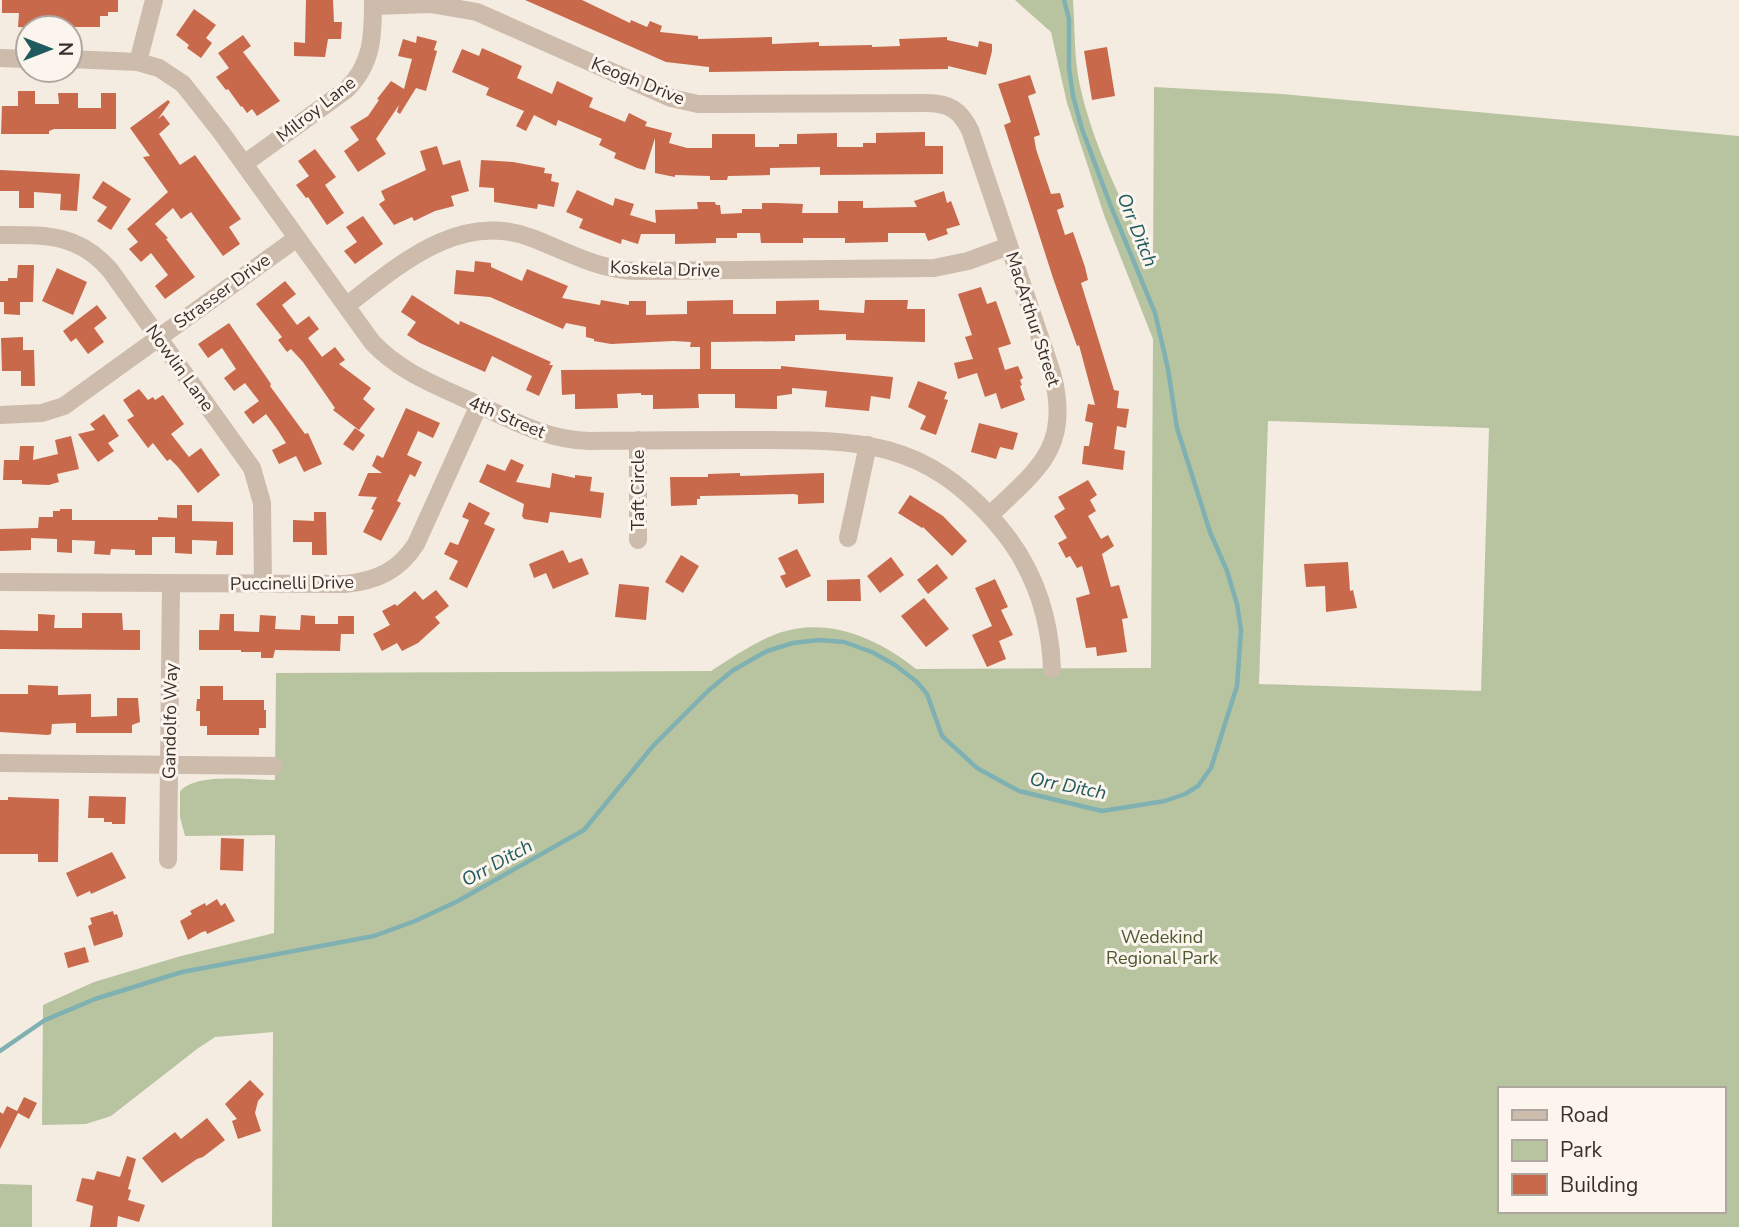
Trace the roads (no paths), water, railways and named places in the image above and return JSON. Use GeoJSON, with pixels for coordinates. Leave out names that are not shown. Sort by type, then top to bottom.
{"type":"FeatureCollection","features":[{"type":"Feature","properties":{"kind":"street"},"geometry":{"type":"LineString","coordinates":[[138,62],[154,0]]}},
{"type":"Feature","properties":{"kind":"street","name":"Keogh Drive"},"geometry":{"type":"LineString","coordinates":[[373,3],[430,4],[477,12],[650,90],[683,101],[714,104],[926,103],[955,108]]}},
{"type":"Feature","properties":{"kind":"street","name":"Milroy Lane"},"geometry":{"type":"LineString","coordinates":[[244,164],[355,82],[371,49],[373,3]]}},
{"type":"Feature","properties":{"kind":"street","name":"4th Street"},"geometry":{"type":"LineString","coordinates":[[84,60],[138,62],[159,68],[183,84],[372,342],[410,373],[541,433],[558,438],[843,440],[901,454],[938,471],[955,482],[990,515],[1017,549],[1039,592],[1049,633],[1052,669]]}},
{"type":"Feature","properties":{"kind":"street","name":"MacArthur Street"},"geometry":{"type":"LineString","coordinates":[[955,108],[971,130],[1057,391],[1058,423],[1048,455],[1038,469],[990,515]]}},
{"type":"Feature","properties":{"kind":"street","name":"Koskela Drive"},"geometry":{"type":"LineString","coordinates":[[346,306],[428,247],[454,234],[470,232],[521,234],[596,265],[624,271],[925,268],[968,261],[1009,246]]}},
{"type":"Feature","properties":{"kind":"street","name":"Nowlin Lane"},"geometry":{"type":"LineString","coordinates":[[0,234],[71,240],[92,252],[110,270],[246,458],[257,478],[263,518],[263,584]]}},
{"type":"Feature","properties":{"kind":"street","name":"Strasser Drive"},"geometry":{"type":"LineString","coordinates":[[0,415],[43,413],[64,406],[297,238]]}},
{"type":"Feature","properties":{"kind":"street","name":"Puccinelli Drive"},"geometry":{"type":"LineString","coordinates":[[0,582],[345,584],[371,580],[392,571],[403,562],[416,544],[479,405]]}},
{"type":"Feature","properties":{"kind":"street","name":"Taft Circle"},"geometry":{"type":"LineString","coordinates":[[638,440],[638,540]]}},
{"type":"Feature","properties":{"kind":"street"},"geometry":{"type":"LineString","coordinates":[[848,538],[868,444]]}},
{"type":"Feature","properties":{"kind":"street","name":"Gandolfo Way"},"geometry":{"type":"LineString","coordinates":[[168,860],[171,583]]}},
{"type":"Feature","properties":{"kind":"street"},"geometry":{"type":"LineString","coordinates":[[0,763],[274,766]]}},
{"type":"Feature","properties":{"kind":"waterway","name":"Orr Ditch"},"geometry":{"type":"LineString","coordinates":[[0,1051],[45,1020],[95,999],[182,972],[374,936],[456,902],[584,830],[653,746],[709,690],[732,671],[767,651],[793,643],[819,640],[844,642],[872,652],[895,665],[917,682],[927,694],[942,736],[977,768],[1019,791],[1102,811],[1165,801],[1198,786],[1211,768],[1237,686],[1241,630],[1237,604],[1227,571],[1210,532],[1177,428],[1168,369],[1155,313],[1082,129],[1069,68],[1069,19],[1064,0]]}},
{"type":"Feature","properties":{"kind":"park label","name":"Wedekind Regional Park"},"geometry":{"type":"Point","coordinates":[1162,947]}}]}
